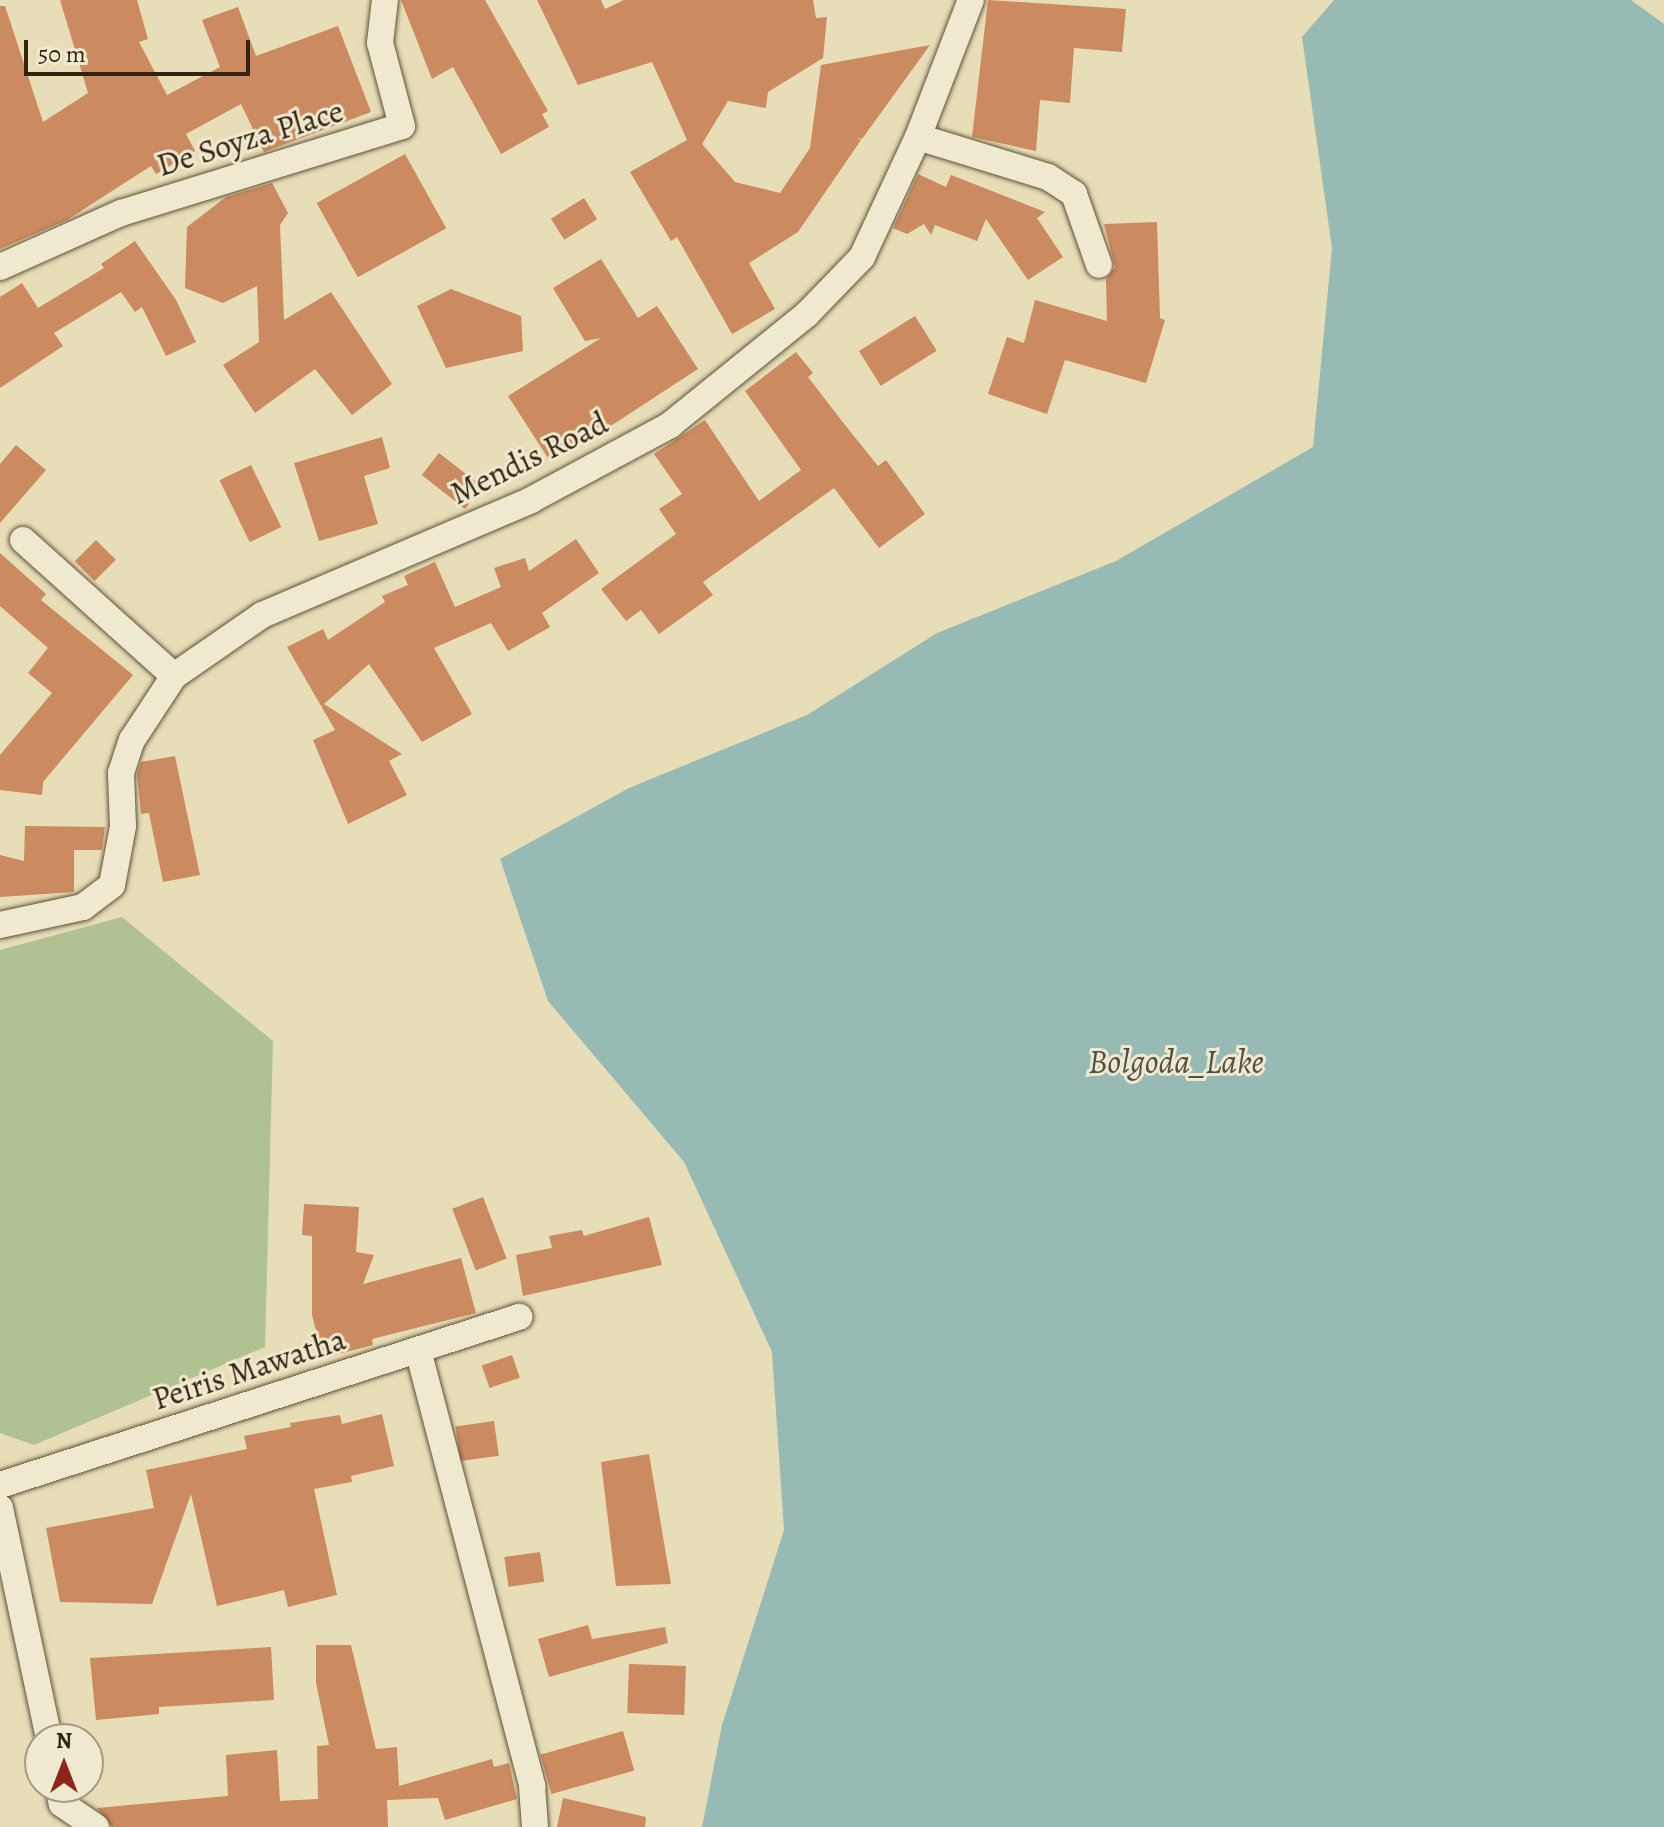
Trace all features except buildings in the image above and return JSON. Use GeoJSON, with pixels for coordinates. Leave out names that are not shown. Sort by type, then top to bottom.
{"type":"FeatureCollection","features":[{"type":"Feature","properties":{"kind":"street","name":"De Soyza Place"},"geometry":{"type":"LineString","coordinates":[[0,267],[121,213],[402,126],[380,43],[385,0]]}},
{"type":"Feature","properties":{"kind":"street","name":"Mendis Road"},"geometry":{"type":"LineString","coordinates":[[0,925],[83,907],[112,885],[123,826],[121,773],[132,740],[174,676],[262,615],[531,500],[670,425],[753,362],[862,257],[918,137],[971,0]]}},
{"type":"Feature","properties":{"kind":"street"},"geometry":{"type":"LineString","coordinates":[[918,137],[1048,177],[1074,194],[1099,265]]}},
{"type":"Feature","properties":{"kind":"street"},"geometry":{"type":"LineString","coordinates":[[23,540],[174,676]]}},
{"type":"Feature","properties":{"kind":"street","name":"Peiris Mawatha"},"geometry":{"type":"LineString","coordinates":[[0,1485],[519,1317]]}},
{"type":"Feature","properties":{"kind":"street"},"geometry":{"type":"LineString","coordinates":[[418,1350],[532,1786],[535,1827]]}},
{"type":"Feature","properties":{"kind":"street"},"geometry":{"type":"LineString","coordinates":[[0,1508],[46,1723]]}},
{"type":"Feature","properties":{"kind":"street"},"geometry":{"type":"LineString","coordinates":[[62,1803],[96,1827]]}},
{"type":"Feature","properties":{"kind":"green space"},"geometry":{"type":"Polygon","coordinates":[[[122,917],[273,1041],[265,1347],[34,1445],[0,1433],[0,950],[122,917]]]}},
{"type":"Feature","properties":{"kind":"water","name":"Bolgoda_Lake"},"geometry":{"type":"Polygon","coordinates":[[[1334,0],[1631,0],[1664,24],[1664,1827],[702,1827],[722,1725],[784,1530],[772,1352],[684,1162],[548,1001],[500,859],[629,788],[807,715],[937,633],[1116,561],[1313,447],[1332,248],[1302,37],[1334,0]]]}}]}
